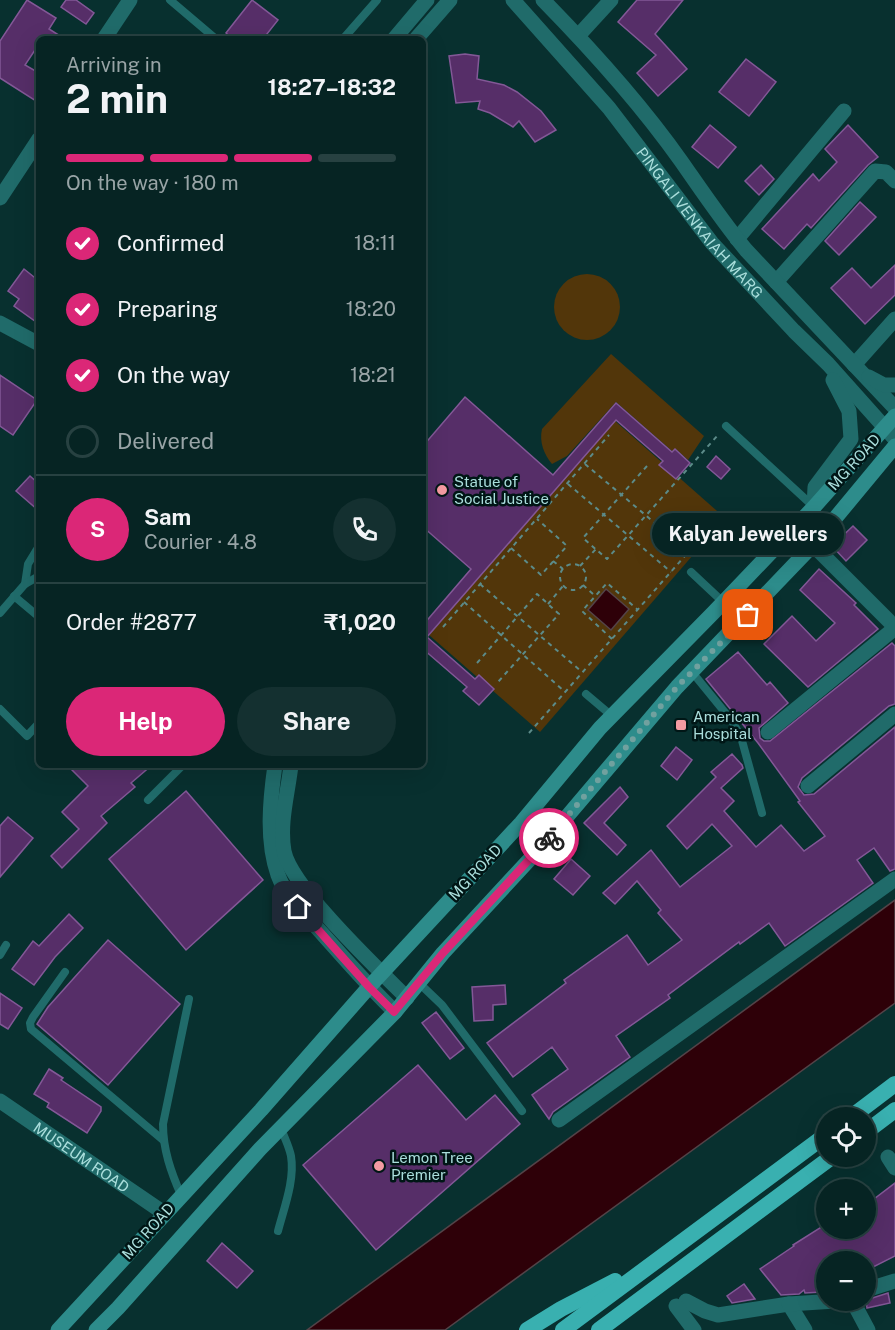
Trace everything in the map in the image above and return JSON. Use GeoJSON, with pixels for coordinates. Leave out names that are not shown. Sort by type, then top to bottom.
{"type":"FeatureCollection","features":[{"type":"Feature","properties":{"kind":"highway"},"geometry":{"type":"LineString","coordinates":[[865,1107],[895,1084]]}},
{"type":"Feature","properties":{"kind":"highway"},"geometry":{"type":"LineString","coordinates":[[876,1124],[895,1110]]}},
{"type":"Feature","properties":{"kind":"highway"},"geometry":{"type":"LineString","coordinates":[[562,1330],[816,1142]]}},
{"type":"Feature","properties":{"kind":"highway"},"geometry":{"type":"LineString","coordinates":[[598,1330],[818,1167]]}},
{"type":"Feature","properties":{"kind":"highway"},"geometry":{"type":"LineString","coordinates":[[527,1330],[561,1309],[656,1261]]}},
{"type":"Feature","properties":{"kind":"main road","name":"MG ROAD"},"geometry":{"type":"LineString","coordinates":[[96,1330],[281,1128],[407,998],[443,953],[542,846],[692,672],[813,545],[892,444],[895,416]]}},
{"type":"Feature","properties":{"kind":"main road","name":"MG ROAD"},"geometry":{"type":"LineString","coordinates":[[58,1330],[521,823],[612,716],[814,507],[892,444]]}},
{"type":"Feature","properties":{"kind":"street"},"geometry":{"type":"LineString","coordinates":[[106,36],[130,0]]}},
{"type":"Feature","properties":{"kind":"street"},"geometry":{"type":"LineString","coordinates":[[397,36],[427,0]]}},
{"type":"Feature","properties":{"kind":"street"},"geometry":{"type":"LineString","coordinates":[[419,36],[450,0]]}},
{"type":"Feature","properties":{"kind":"street","name":"PINGALI VENKAIAH MARG"},"geometry":{"type":"LineString","coordinates":[[513,0],[609,108],[712,243],[828,364],[892,444]]}},
{"type":"Feature","properties":{"kind":"street","name":"PINGALI VENKAIAH MARG"},"geometry":{"type":"LineString","coordinates":[[543,0],[626,91],[681,160],[702,194],[737,239],[895,408]]}},
{"type":"Feature","properties":{"kind":"street"},"geometry":{"type":"LineString","coordinates":[[578,36],[612,0]]}},
{"type":"Feature","properties":{"kind":"street"},"geometry":{"type":"LineString","coordinates":[[737,239],[844,111]]}},
{"type":"Feature","properties":{"kind":"street"},"geometry":{"type":"LineString","coordinates":[[0,198],[36,144]]}},
{"type":"Feature","properties":{"kind":"street"},"geometry":{"type":"LineString","coordinates":[[658,174],[681,160]]}},
{"type":"Feature","properties":{"kind":"street"},"geometry":{"type":"LineString","coordinates":[[776,282],[875,171],[886,172],[895,181]]}},
{"type":"Feature","properties":{"kind":"street"},"geometry":{"type":"LineString","coordinates":[[895,319],[856,368],[884,385],[895,385]]}},
{"type":"Feature","properties":{"kind":"street"},"geometry":{"type":"LineString","coordinates":[[0,322],[36,342]]}},
{"type":"Feature","properties":{"kind":"street"},"geometry":{"type":"LineString","coordinates":[[814,507],[815,487],[851,439],[849,411],[834,384],[828,364]]}},
{"type":"Feature","properties":{"kind":"street"},"geometry":{"type":"LineString","coordinates":[[768,732],[895,627],[813,545]]}},
{"type":"Feature","properties":{"kind":"street"},"geometry":{"type":"LineString","coordinates":[[808,786],[895,714]]}},
{"type":"Feature","properties":{"kind":"street"},"geometry":{"type":"LineString","coordinates":[[275,768],[270,805],[271,830],[278,874],[286,891],[369,987],[394,1012]]}},
{"type":"Feature","properties":{"kind":"street"},"geometry":{"type":"LineString","coordinates":[[291,768],[282,825],[285,853],[309,894],[407,998]]}},
{"type":"Feature","properties":{"kind":"street"},"geometry":{"type":"LineString","coordinates":[[559,1119],[895,879]]}},
{"type":"Feature","properties":{"kind":"street","name":"MUSEUM ROAD"},"geometry":{"type":"LineString","coordinates":[[0,1101],[164,1214]]}},
{"type":"Feature","properties":{"kind":"street"},"geometry":{"type":"LineString","coordinates":[[876,1287],[895,1281]]}},
{"type":"Feature","properties":{"kind":"street"},"geometry":{"type":"LineString","coordinates":[[694,1330],[681,1303],[718,1315],[816,1303]]}},
{"type":"Feature","properties":{"kind":"street"},"geometry":{"type":"LineString","coordinates":[[789,1305],[805,1330]]}},
{"type":"Feature","properties":{"kind":"street"},"geometry":{"type":"LineString","coordinates":[[857,1311],[868,1330]]}},
{"type":"Feature","properties":{"kind":"lane"},"geometry":{"type":"LineString","coordinates":[[170,0],[212,36]]}},
{"type":"Feature","properties":{"kind":"lane"},"geometry":{"type":"LineString","coordinates":[[346,36],[377,0]]}},
{"type":"Feature","properties":{"kind":"lane"},"geometry":{"type":"LineString","coordinates":[[726,426],[814,507]]}},
{"type":"Feature","properties":{"kind":"lane"},"geometry":{"type":"LineString","coordinates":[[25,584],[28,564],[36,551]]}},
{"type":"Feature","properties":{"kind":"lane"},"geometry":{"type":"LineString","coordinates":[[691,573],[723,602]]}},
{"type":"Feature","properties":{"kind":"lane"},"geometry":{"type":"LineString","coordinates":[[0,613],[25,584],[36,578]]}},
{"type":"Feature","properties":{"kind":"lane"},"geometry":{"type":"LineString","coordinates":[[14,596],[36,614]]}},
{"type":"Feature","properties":{"kind":"lane"},"geometry":{"type":"LineString","coordinates":[[692,672],[732,721],[741,737],[762,813]]}},
{"type":"Feature","properties":{"kind":"lane"},"geometry":{"type":"LineString","coordinates":[[586,694],[612,716]]}},
{"type":"Feature","properties":{"kind":"lane"},"geometry":{"type":"LineString","coordinates":[[0,709],[27,736],[36,726]]}},
{"type":"Feature","properties":{"kind":"lane"},"geometry":{"type":"LineString","coordinates":[[148,801],[180,768]]}},
{"type":"Feature","properties":{"kind":"lane"},"geometry":{"type":"LineString","coordinates":[[0,955],[6,945]]}},
{"type":"Feature","properties":{"kind":"lane"},"geometry":{"type":"LineString","coordinates":[[65,972],[33,1017],[30,1023],[31,1029],[163,1140]]}},
{"type":"Feature","properties":{"kind":"lane"},"geometry":{"type":"LineString","coordinates":[[419,983],[442,1005],[522,1111]]}},
{"type":"Feature","properties":{"kind":"lane"},"geometry":{"type":"LineString","coordinates":[[181,1196],[167,1160],[163,1124],[189,999]]}},
{"type":"Feature","properties":{"kind":"lane"},"geometry":{"type":"LineString","coordinates":[[278,1231],[291,1180],[292,1164],[281,1128]]}},
{"type":"Feature","properties":{"kind":"path"},"geometry":{"type":"LineString","coordinates":[[647,466],[583,538],[607,559],[726,426]]}},
{"type":"Feature","properties":{"kind":"path"},"geometry":{"type":"LineString","coordinates":[[442,627],[609,435]]}},
{"type":"Feature","properties":{"kind":"path"},"geometry":{"type":"LineString","coordinates":[[585,464],[688,552]]}},
{"type":"Feature","properties":{"kind":"path"},"geometry":{"type":"LineString","coordinates":[[567,484],[670,572]]}},
{"type":"Feature","properties":{"kind":"path"},"geometry":{"type":"LineString","coordinates":[[529,733],[721,515]]}},
{"type":"Feature","properties":{"kind":"path"},"geometry":{"type":"LineString","coordinates":[[511,548],[541,574],[567,546],[537,519]]}},
{"type":"Feature","properties":{"kind":"path"},"geometry":{"type":"LineString","coordinates":[[580,566],[596,549]]}},
{"type":"Feature","properties":{"kind":"path"},"geometry":{"type":"LineString","coordinates":[[553,561],[563,569]]}},
{"type":"Feature","properties":{"kind":"path"},"geometry":{"type":"LineString","coordinates":[[570,564],[580,566],[586,575],[583,585],[574,590],[563,586],[560,577],[563,569],[570,564]]}},
{"type":"Feature","properties":{"kind":"path"},"geometry":{"type":"LineString","coordinates":[[612,639],[582,611],[595,596],[607,583],[638,610]]}},
{"type":"Feature","properties":{"kind":"path"},"geometry":{"type":"LineString","coordinates":[[480,584],[582,672]]}},
{"type":"Feature","properties":{"kind":"path"},"geometry":{"type":"LineString","coordinates":[[583,585],[595,596]]}},
{"type":"Feature","properties":{"kind":"path"},"geometry":{"type":"LineString","coordinates":[[548,604],[563,586]]}},
{"type":"Feature","properties":{"kind":"path"},"geometry":{"type":"LineString","coordinates":[[477,663],[537,594],[559,614],[498,682]]}},
{"type":"Feature","properties":{"kind":"path"},"geometry":{"type":"LineString","coordinates":[[464,602],[565,692]]}},
{"type":"Feature","properties":{"kind":"shaded area"},"geometry":{"type":"Polygon","coordinates":[[[587,274],[600,277],[610,284],[617,294],[620,307],[617,320],[610,330],[600,337],[587,340],[574,337],[564,330],[557,320],[554,307],[557,294],[564,284],[574,277],[587,274]]]}},
{"type":"Feature","properties":{"kind":"shaded area"},"geometry":{"type":"Polygon","coordinates":[[[611,354],[704,436],[688,460],[676,449],[672,451],[616,402],[567,456],[552,464],[549,460],[542,443],[542,429],[611,354]]]}},
{"type":"Feature","properties":{"kind":"shaded area"},"geometry":{"type":"Polygon","coordinates":[[[615,421],[725,518],[540,732],[429,635],[615,421]]]}},
{"type":"Feature","properties":{"kind":"shaded area"},"geometry":{"type":"Polygon","coordinates":[[[606,589],[629,609],[611,630],[588,610],[606,589]]]}},
{"type":"Feature","properties":{"kind":"shaded area"},"geometry":{"type":"Polygon","coordinates":[[[895,900],[895,1003],[445,1330],[307,1330],[895,900]]]}},
{"type":"Feature","properties":{"kind":"building"},"geometry":{"type":"Polygon","coordinates":[[[27,0],[56,18],[49,29],[60,36],[36,36],[36,48],[25,65],[36,71],[36,101],[0,78],[0,41],[27,0]]]}},
{"type":"Feature","properties":{"kind":"building"},"geometry":{"type":"Polygon","coordinates":[[[66,0],[76,0],[94,13],[86,24],[61,7],[66,0]]]}},
{"type":"Feature","properties":{"kind":"building"},"geometry":{"type":"Polygon","coordinates":[[[252,0],[278,20],[265,36],[230,36],[226,33],[252,0]]]}},
{"type":"Feature","properties":{"kind":"building"},"geometry":{"type":"Polygon","coordinates":[[[637,0],[683,0],[655,34],[687,69],[658,96],[637,73],[656,55],[618,22],[637,0]]]}},
{"type":"Feature","properties":{"kind":"building"},"geometry":{"type":"Polygon","coordinates":[[[465,54],[479,56],[477,79],[504,85],[517,92],[541,111],[556,130],[535,142],[519,121],[513,127],[490,113],[478,109],[480,101],[456,103],[449,56],[465,54]]]}},
{"type":"Feature","properties":{"kind":"building"},"geometry":{"type":"Polygon","coordinates":[[[746,59],[776,82],[749,116],[719,92],[746,59]]]}},
{"type":"Feature","properties":{"kind":"building"},"geometry":{"type":"Polygon","coordinates":[[[710,125],[736,147],[718,168],[692,147],[710,125]]]}},
{"type":"Feature","properties":{"kind":"building"},"geometry":{"type":"Polygon","coordinates":[[[848,125],[878,157],[811,228],[807,224],[784,249],[762,229],[813,174],[819,181],[837,162],[825,149],[848,125]]]}},
{"type":"Feature","properties":{"kind":"building"},"geometry":{"type":"Polygon","coordinates":[[[761,165],[774,179],[759,195],[745,181],[761,165]]]}},
{"type":"Feature","properties":{"kind":"building"},"geometry":{"type":"Polygon","coordinates":[[[860,202],[876,217],[839,255],[825,241],[860,202]]]}},
{"type":"Feature","properties":{"kind":"building"},"geometry":{"type":"Polygon","coordinates":[[[895,265],[895,295],[865,324],[831,288],[852,268],[871,288],[895,265]]]}},
{"type":"Feature","properties":{"kind":"building"},"geometry":{"type":"Polygon","coordinates":[[[24,269],[36,279],[36,322],[14,306],[19,299],[8,291],[24,269]]]}},
{"type":"Feature","properties":{"kind":"building"},"geometry":{"type":"Polygon","coordinates":[[[0,375],[36,401],[13,435],[0,426],[0,375]]]}},
{"type":"Feature","properties":{"kind":"building"},"geometry":{"type":"Polygon","coordinates":[[[465,397],[553,475],[616,403],[672,452],[675,449],[690,463],[676,479],[659,465],[663,461],[616,420],[427,637],[475,679],[479,675],[494,689],[479,705],[463,691],[467,687],[426,652],[426,622],[471,569],[426,530],[426,442],[465,397]]]}},
{"type":"Feature","properties":{"kind":"building"},"geometry":{"type":"Polygon","coordinates":[[[716,456],[730,469],[721,479],[707,467],[716,456]]]}},
{"type":"Feature","properties":{"kind":"building"},"geometry":{"type":"Polygon","coordinates":[[[30,476],[36,481],[36,508],[16,491],[30,476]]]}},
{"type":"Feature","properties":{"kind":"building"},"geometry":{"type":"Polygon","coordinates":[[[853,526],[867,540],[846,561],[832,546],[853,526]]]}},
{"type":"Feature","properties":{"kind":"building"},"geometry":{"type":"Polygon","coordinates":[[[819,569],[856,603],[854,605],[878,629],[808,687],[764,644],[792,616],[816,641],[835,623],[800,590],[819,569]]]}},
{"type":"Feature","properties":{"kind":"building"},"geometry":{"type":"Polygon","coordinates":[[[892,643],[895,646],[895,704],[889,706],[802,778],[798,787],[804,795],[814,794],[895,727],[895,869],[890,871],[874,848],[857,860],[873,883],[785,946],[769,923],[740,944],[739,942],[668,995],[670,998],[616,1036],[630,1057],[553,1112],[549,1119],[532,1095],[568,1069],[552,1047],[513,1077],[487,1043],[566,983],[564,980],[627,935],[648,965],[682,940],[658,913],[661,910],[637,881],[615,904],[603,893],[651,850],[680,887],[732,846],[712,824],[687,849],[667,826],[716,777],[711,772],[732,754],[742,765],[743,768],[721,788],[734,801],[724,811],[756,847],[781,825],[804,851],[825,836],[798,802],[800,801],[758,743],[706,679],[738,652],[767,685],[770,682],[788,703],[759,728],[760,738],[770,741],[892,643]]]}},
{"type":"Feature","properties":{"kind":"building"},"geometry":{"type":"Polygon","coordinates":[[[676,747],[692,760],[677,780],[661,766],[676,747]]]}},
{"type":"Feature","properties":{"kind":"building"},"geometry":{"type":"Polygon","coordinates":[[[70,768],[148,768],[131,783],[135,787],[101,816],[107,823],[62,868],[51,856],[79,829],[62,812],[88,786],[70,768]]]}},
{"type":"Feature","properties":{"kind":"building"},"geometry":{"type":"Polygon","coordinates":[[[620,787],[628,797],[604,823],[626,845],[617,855],[584,823],[620,787]]]}},
{"type":"Feature","properties":{"kind":"building"},"geometry":{"type":"Polygon","coordinates":[[[186,791],[263,880],[186,950],[109,859],[186,791]]]}},
{"type":"Feature","properties":{"kind":"building"},"geometry":{"type":"Polygon","coordinates":[[[8,817],[33,838],[0,877],[0,826],[8,817]]]}},
{"type":"Feature","properties":{"kind":"building"},"geometry":{"type":"Polygon","coordinates":[[[571,859],[590,876],[573,895],[554,879],[571,859]]]}},
{"type":"Feature","properties":{"kind":"building"},"geometry":{"type":"Polygon","coordinates":[[[69,914],[83,928],[55,957],[34,985],[12,969],[33,941],[39,946],[69,914]]]}},
{"type":"Feature","properties":{"kind":"building"},"geometry":{"type":"Polygon","coordinates":[[[108,940],[180,1004],[108,1085],[37,1024],[48,1007],[108,940]]]}},
{"type":"Feature","properties":{"kind":"building"},"geometry":{"type":"Polygon","coordinates":[[[505,985],[506,1004],[493,1005],[493,1020],[474,1021],[472,987],[505,985]]]}},
{"type":"Feature","properties":{"kind":"building"},"geometry":{"type":"Polygon","coordinates":[[[0,993],[22,1008],[8,1029],[0,1024],[0,993]]]}},
{"type":"Feature","properties":{"kind":"building"},"geometry":{"type":"Polygon","coordinates":[[[436,1012],[464,1048],[450,1059],[422,1023],[436,1012]]]}},
{"type":"Feature","properties":{"kind":"building"},"geometry":{"type":"Polygon","coordinates":[[[418,1065],[466,1120],[495,1095],[520,1124],[376,1250],[303,1165],[418,1065]]]}},
{"type":"Feature","properties":{"kind":"building"},"geometry":{"type":"Polygon","coordinates":[[[49,1069],[63,1078],[61,1080],[101,1107],[101,1111],[87,1133],[47,1107],[49,1103],[34,1094],[49,1069]]]}},
{"type":"Feature","properties":{"kind":"building"},"geometry":{"type":"Polygon","coordinates":[[[895,1183],[895,1256],[876,1266],[876,1251],[816,1251],[816,1292],[805,1293],[804,1290],[799,1294],[781,1295],[760,1269],[816,1230],[816,1239],[876,1239],[876,1197],[895,1183]]]}},
{"type":"Feature","properties":{"kind":"building"},"geometry":{"type":"Polygon","coordinates":[[[222,1243],[253,1271],[237,1288],[207,1261],[222,1243]]]}},
{"type":"Feature","properties":{"kind":"building"},"geometry":{"type":"Polygon","coordinates":[[[744,1284],[755,1299],[732,1303],[727,1296],[744,1284]]]}},
{"type":"Feature","properties":{"kind":"building"},"geometry":{"type":"Polygon","coordinates":[[[888,1293],[890,1303],[876,1306],[876,1297],[888,1293]]]}},
{"type":"Feature","properties":{"kind":"way so far"},"geometry":{"type":"LineString","coordinates":[[549,838],[677,687],[748,615]]}},
{"type":"Feature","properties":{"kind":"place","name":"Statue of Social Justice"},"geometry":{"type":"Point","coordinates":[442,490]}},
{"type":"Feature","properties":{"kind":"place","name":"Kalyan Jewellers"},"geometry":{"type":"Point","coordinates":[748,615]}},
{"type":"Feature","properties":{"kind":"place","name":"American Hospital"},"geometry":{"type":"Point","coordinates":[681,725]}},
{"type":"Feature","properties":{"kind":"place","name":"Lemon Tree Premier"},"geometry":{"type":"Point","coordinates":[379,1166]}},
{"type":"Feature","properties":{"kind":"route"},"geometry":{"type":"LineString","coordinates":[[298,907],[394,1012],[443,953],[549,838]]}}]}
